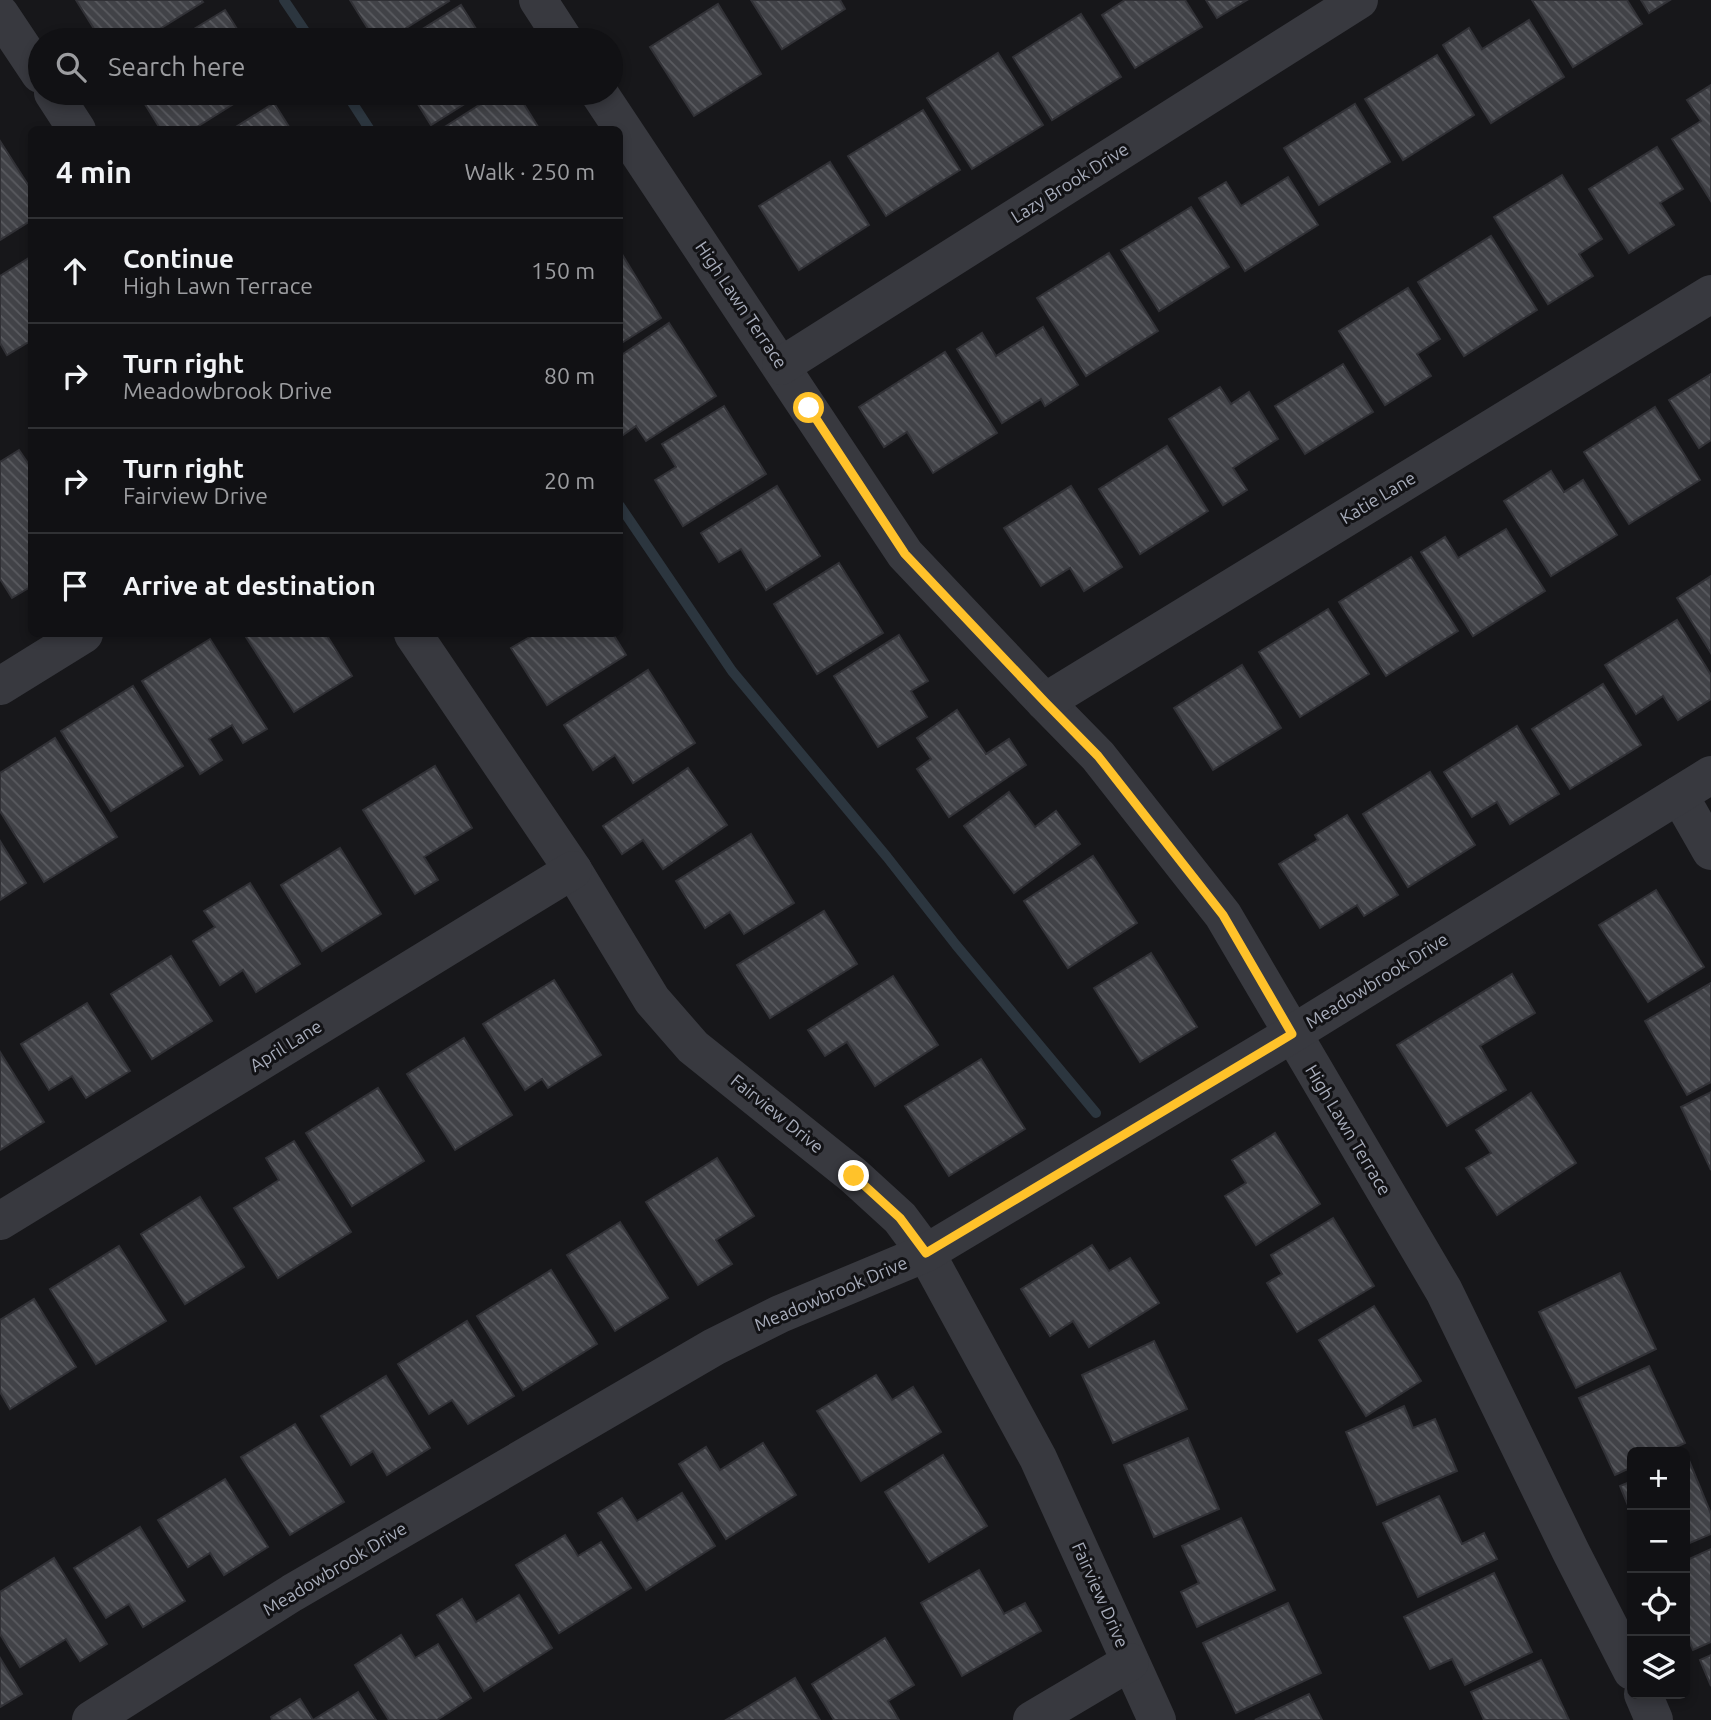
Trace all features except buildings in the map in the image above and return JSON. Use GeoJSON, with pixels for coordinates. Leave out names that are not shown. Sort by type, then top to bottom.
{"type":"FeatureCollection","features":[{"type":"Feature","properties":{"kind":"street","name":"Lazy Brook Drive"},"geometry":{"type":"LineString","coordinates":[[782,366],[1359,0]]}},
{"type":"Feature","properties":{"kind":"street"},"geometry":{"type":"LineString","coordinates":[[0,14],[28,56]]}},
{"type":"Feature","properties":{"kind":"street"},"geometry":{"type":"LineString","coordinates":[[61,105],[74,126]]}},
{"type":"Feature","properties":{"kind":"street","name":"High Lawn Terrace"},"geometry":{"type":"LineString","coordinates":[[607,105],[621,126]]}},
{"type":"Feature","properties":{"kind":"street","name":"High Lawn Terrace"},"geometry":{"type":"LineString","coordinates":[[623,129],[905,554],[1098,756],[1223,915],[1444,1290],[1627,1661]]}},
{"type":"Feature","properties":{"kind":"street","name":"Katie Lane"},"geometry":{"type":"LineString","coordinates":[[1045,702],[1711,294]]}},
{"type":"Feature","properties":{"kind":"street"},"geometry":{"type":"LineString","coordinates":[[0,686],[79,637]]}},
{"type":"Feature","properties":{"kind":"street","name":"Fairview Drive"},"geometry":{"type":"LineString","coordinates":[[416,637],[573,870],[652,999],[693,1047],[854,1176],[900,1218],[926,1253],[1038,1458],[1157,1720]]}},
{"type":"Feature","properties":{"kind":"street","name":"Meadowbrook Drive"},"geometry":{"type":"LineString","coordinates":[[91,1720],[292,1593],[714,1347],[780,1314],[926,1253],[1292,1034],[1711,775]]}},
{"type":"Feature","properties":{"kind":"street"},"geometry":{"type":"LineString","coordinates":[[1679,795],[1711,851]]}},
{"type":"Feature","properties":{"kind":"street","name":"April Lane"},"geometry":{"type":"LineString","coordinates":[[0,1222],[573,870]]}},
{"type":"Feature","properties":{"kind":"street"},"geometry":{"type":"LineString","coordinates":[[1032,1720],[1130,1662]]}},
{"type":"Feature","properties":{"kind":"street"},"geometry":{"type":"LineString","coordinates":[[1645,1699],[1654,1720]]}},
{"type":"Feature","properties":{"kind":"waterway"},"geometry":{"type":"LineString","coordinates":[[284,0],[303,28]]}},
{"type":"Feature","properties":{"kind":"waterway"},"geometry":{"type":"LineString","coordinates":[[354,105],[367,126]]}},
{"type":"Feature","properties":{"kind":"waterway"},"geometry":{"type":"LineString","coordinates":[[623,510],[732,671],[1096,1113]]}},
{"type":"Feature","properties":{"kind":"route"},"geometry":{"type":"LineString","coordinates":[[809,408],[905,554],[1098,756],[1223,915],[1292,1034],[926,1253],[900,1218],[854,1176]]}}]}
